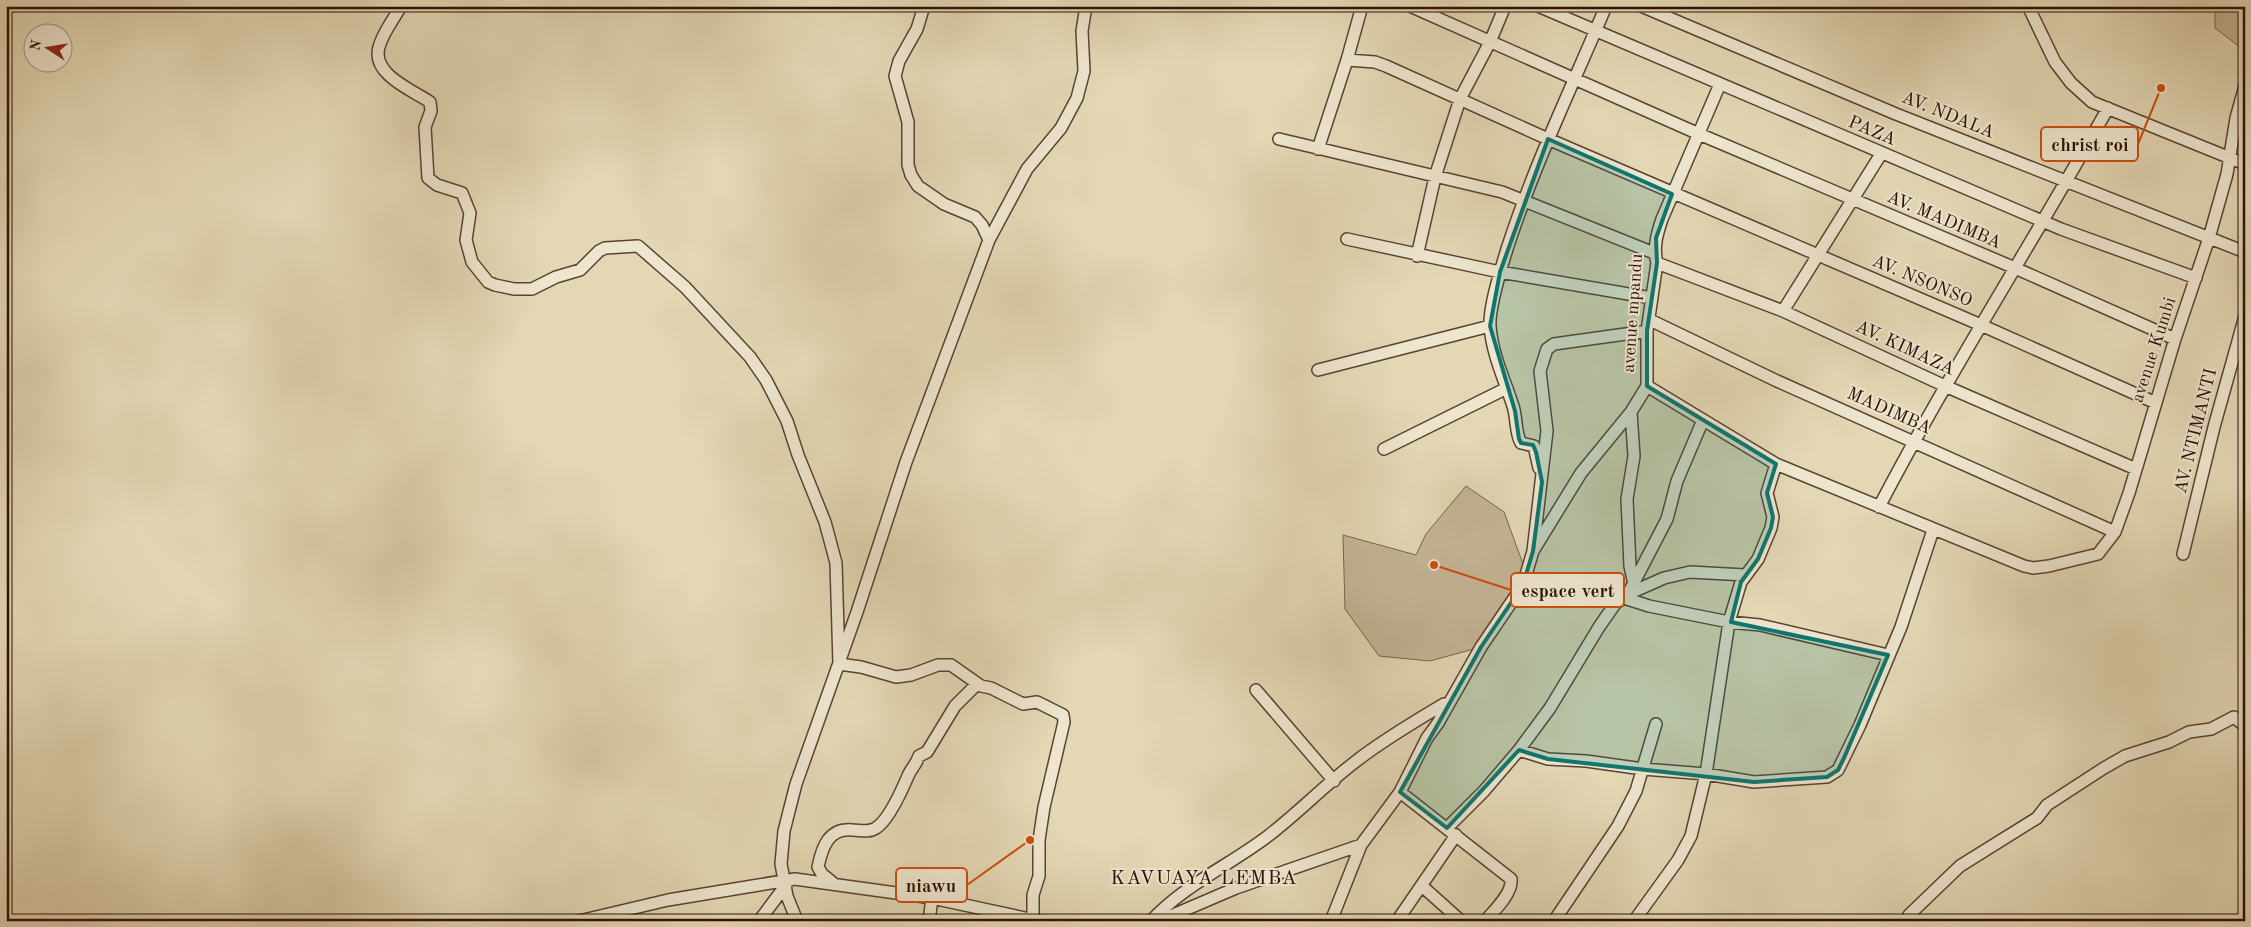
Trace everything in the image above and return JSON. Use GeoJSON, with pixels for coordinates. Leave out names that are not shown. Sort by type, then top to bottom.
{"type":"FeatureCollection","features":[{"type":"Feature","properties":{"kind":"street"},"geometry":{"type":"LineString","coordinates":[[401,6],[379,45],[378,59],[380,66],[387,73],[430,102],[431,111],[424,127],[428,178],[437,185],[462,193],[470,212],[466,240],[468,249],[472,262],[488,282],[514,289],[532,289],[556,277],[580,270],[599,251],[605,248],[638,246],[701,304],[750,358],[766,380],[787,421],[831,543],[836,563],[839,664]]}},
{"type":"Feature","properties":{"kind":"street"},"geometry":{"type":"LineString","coordinates":[[924,6],[916,28],[899,61],[895,76],[908,122],[908,165],[911,176],[918,186],[944,204],[975,217],[982,224],[989,240]]}},
{"type":"Feature","properties":{"kind":"street"},"geometry":{"type":"LineString","coordinates":[[797,921],[787,896],[781,864],[781,850],[790,805],[803,763],[839,664],[906,462],[989,240],[1027,169],[1061,128],[1077,98],[1084,71],[1082,31],[1086,6]]}},
{"type":"Feature","properties":{"kind":"street"},"geometry":{"type":"LineString","coordinates":[[1318,149],[1347,60],[1362,6]]}},
{"type":"Feature","properties":{"kind":"street","name":"AV. MADIMBA"},"geometry":{"type":"LineString","coordinates":[[1410,6],[1699,134],[2015,268],[2175,339]]}},
{"type":"Feature","properties":{"kind":"street"},"geometry":{"type":"LineString","coordinates":[[1417,256],[1435,177],[1460,99],[1490,42],[1506,6]]}},
{"type":"Feature","properties":{"kind":"street","name":"PAZA"},"geometry":{"type":"LineString","coordinates":[[1538,6],[1881,154],[2043,221],[2196,278]]}},
{"type":"Feature","properties":{"kind":"street"},"geometry":{"type":"LineString","coordinates":[[1542,482],[1534,446],[1521,443],[1519,439],[1515,412],[1497,359],[1490,326],[1500,272],[1524,200],[1573,79],[1606,6]]}},
{"type":"Feature","properties":{"kind":"street","name":"AV. NDALA"},"geometry":{"type":"LineString","coordinates":[[1641,6],[1896,114],[2245,252]]}},
{"type":"Feature","properties":{"kind":"street"},"geometry":{"type":"LineString","coordinates":[[2028,6],[2055,62],[2071,83],[2092,102],[2245,164]]}},
{"type":"Feature","properties":{"kind":"street","name":"AV. NSONSO"},"geometry":{"type":"LineString","coordinates":[[1347,60],[1374,62],[1386,66],[1672,194],[1981,325],[2156,403]]}},
{"type":"Feature","properties":{"kind":"street","name":"avenue mpandu"},"geometry":{"type":"LineString","coordinates":[[1533,552],[1581,473],[1631,412],[1646,386],[1648,326],[1662,219],[1720,84]]}},
{"type":"Feature","properties":{"kind":"street","name":"avenue Kumbi"},"geometry":{"type":"LineString","coordinates":[[1933,530],[1977,545],[2024,566],[2034,568],[2098,554],[2115,532],[2175,339],[2209,238],[2231,157],[2236,118],[2245,86]]}},
{"type":"Feature","properties":{"kind":"street"},"geometry":{"type":"LineString","coordinates":[[1879,507],[1913,441],[2067,181],[2108,108]]}},
{"type":"Feature","properties":{"kind":"street","name":"AV. KIMAZA"},"geometry":{"type":"LineString","coordinates":[[1279,139],[1502,192],[1524,200],[1783,312],[1945,386],[2136,469]]}},
{"type":"Feature","properties":{"kind":"street"},"geometry":{"type":"LineString","coordinates":[[1783,312],[1881,154]]}},
{"type":"Feature","properties":{"kind":"street"},"geometry":{"type":"LineString","coordinates":[[1346,239],[1417,256],[1652,298]]}},
{"type":"Feature","properties":{"kind":"street","name":"AV. NTIMANTI"},"geometry":{"type":"LineString","coordinates":[[2183,554],[2214,427],[2245,316]]}},
{"type":"Feature","properties":{"kind":"street"},"geometry":{"type":"LineString","coordinates":[[1318,370],[1490,326]]}},
{"type":"Feature","properties":{"kind":"street"},"geometry":{"type":"LineString","coordinates":[[1331,921],[1361,845],[1400,792],[1427,738],[1438,723],[1481,647],[1524,585],[1533,552],[1547,431],[1540,371],[1547,349],[1554,344],[1648,326]]}},
{"type":"Feature","properties":{"kind":"street","name":"MADIMBA"},"geometry":{"type":"LineString","coordinates":[[1648,326],[1913,441],[2115,532]]}},
{"type":"Feature","properties":{"kind":"street"},"geometry":{"type":"LineString","coordinates":[[1519,750],[1548,759],[1586,761],[1643,769],[1706,774],[1754,782],[1827,777],[1838,770],[1860,725],[1912,598],[1933,530],[1776,464],[1646,386]]}},
{"type":"Feature","properties":{"kind":"street"},"geometry":{"type":"LineString","coordinates":[[1384,449],[1507,388]]}},
{"type":"Feature","properties":{"kind":"street"},"geometry":{"type":"LineString","coordinates":[[1629,592],[1630,566],[1627,507],[1628,484],[1634,456],[1631,412]]}},
{"type":"Feature","properties":{"kind":"street"},"geometry":{"type":"LineString","coordinates":[[1398,921],[1422,886],[1451,832],[1519,750],[1550,708],[1599,627],[1616,604],[1629,592],[1667,519],[1677,482],[1703,420]]}},
{"type":"Feature","properties":{"kind":"street"},"geometry":{"type":"LineString","coordinates":[[1634,921],[1678,860],[1691,836],[1706,774],[1730,622],[1744,575],[1751,570],[1758,559],[1771,528],[1773,517],[1767,493],[1776,464]]}},
{"type":"Feature","properties":{"kind":"street"},"geometry":{"type":"LineString","coordinates":[[1629,592],[1664,578],[1690,572],[1744,575]]}},
{"type":"Feature","properties":{"kind":"street"},"geometry":{"type":"LineString","coordinates":[[1629,592],[1649,606],[1730,622],[1760,625],[1888,655]]}},
{"type":"Feature","properties":{"kind":"street"},"geometry":{"type":"LineString","coordinates":[[580,921],[684,897],[786,883],[795,878],[932,898],[1037,920],[1032,896],[1039,876],[1039,840],[1044,807],[1064,719],[1063,715],[1037,702],[1023,704],[990,688],[977,684],[951,665],[938,666],[911,675],[896,677],[862,667],[839,664]]}},
{"type":"Feature","properties":{"kind":"street"},"geometry":{"type":"LineString","coordinates":[[833,883],[822,874],[818,867],[826,842],[834,832],[839,830],[866,831],[877,827],[903,790],[908,774],[914,769],[919,756],[928,752],[955,706],[977,684]]}},
{"type":"Feature","properties":{"kind":"street"},"geometry":{"type":"LineString","coordinates":[[1256,690],[1334,781]]}},
{"type":"Feature","properties":{"kind":"street"},"geometry":{"type":"LineString","coordinates":[[1151,921],[1161,910],[1197,882],[1267,836],[1380,744],[1444,704]]}},
{"type":"Feature","properties":{"kind":"street"},"geometry":{"type":"LineString","coordinates":[[1909,915],[1960,866],[2037,818],[2047,805],[2125,756],[2169,742],[2189,732],[2211,729],[2234,717],[2245,726]]}},
{"type":"Feature","properties":{"kind":"street"},"geometry":{"type":"LineString","coordinates":[[1554,921],[1618,826],[1636,791],[1656,724]]}},
{"type":"Feature","properties":{"kind":"street"},"geometry":{"type":"LineString","coordinates":[[1400,792],[1512,881],[1502,900],[1485,921]]}},
{"type":"Feature","properties":{"kind":"street"},"geometry":{"type":"LineString","coordinates":[[1159,921],[1236,888],[1361,845]]}},
{"type":"Feature","properties":{"kind":"street"},"geometry":{"type":"LineString","coordinates":[[759,921],[786,883]]}},
{"type":"Feature","properties":{"kind":"street"},"geometry":{"type":"LineString","coordinates":[[1422,886],[1461,921]]}},
{"type":"Feature","properties":{"kind":"street"},"geometry":{"type":"LineString","coordinates":[[929,921],[932,898]]}},
{"type":"Feature","properties":{"kind":"highlighted area"},"geometry":{"type":"Polygon","coordinates":[[[1548,139],[1672,194],[1656,238],[1657,263],[1647,331],[1647,386],[1776,464],[1767,493],[1773,517],[1771,528],[1758,559],[1741,582],[1731,622],[1888,655],[1838,770],[1827,777],[1754,782],[1548,759],[1519,750],[1447,828],[1400,792],[1481,647],[1523,585],[1533,551],[1542,482],[1533,445],[1521,443],[1519,439],[1515,411],[1490,326],[1500,272],[1548,139]]]}},
{"type":"Feature","properties":{"kind":"shaded area"},"geometry":{"type":"Polygon","coordinates":[[[2215,6],[2245,6],[2245,51],[2215,28],[2215,6]]]}},
{"type":"Feature","properties":{"kind":"shaded area"},"geometry":{"type":"Polygon","coordinates":[[[1466,486],[1504,512],[1527,575],[1481,647],[1430,661],[1379,656],[1345,609],[1343,535],[1416,555],[1426,534],[1466,486]]]}},
{"type":"Feature","properties":{"kind":"place","name":"christ roi"},"geometry":{"type":"Point","coordinates":[2161,88]}},
{"type":"Feature","properties":{"kind":"place","name":"espace vert"},"geometry":{"type":"Point","coordinates":[1434,565]}},
{"type":"Feature","properties":{"kind":"place","name":"niawu"},"geometry":{"type":"Point","coordinates":[1030,840]}},
{"type":"Feature","properties":{"kind":"district","name":"KAVUAYA LEMBA"},"geometry":{"type":"Point","coordinates":[1204,879]}}]}
